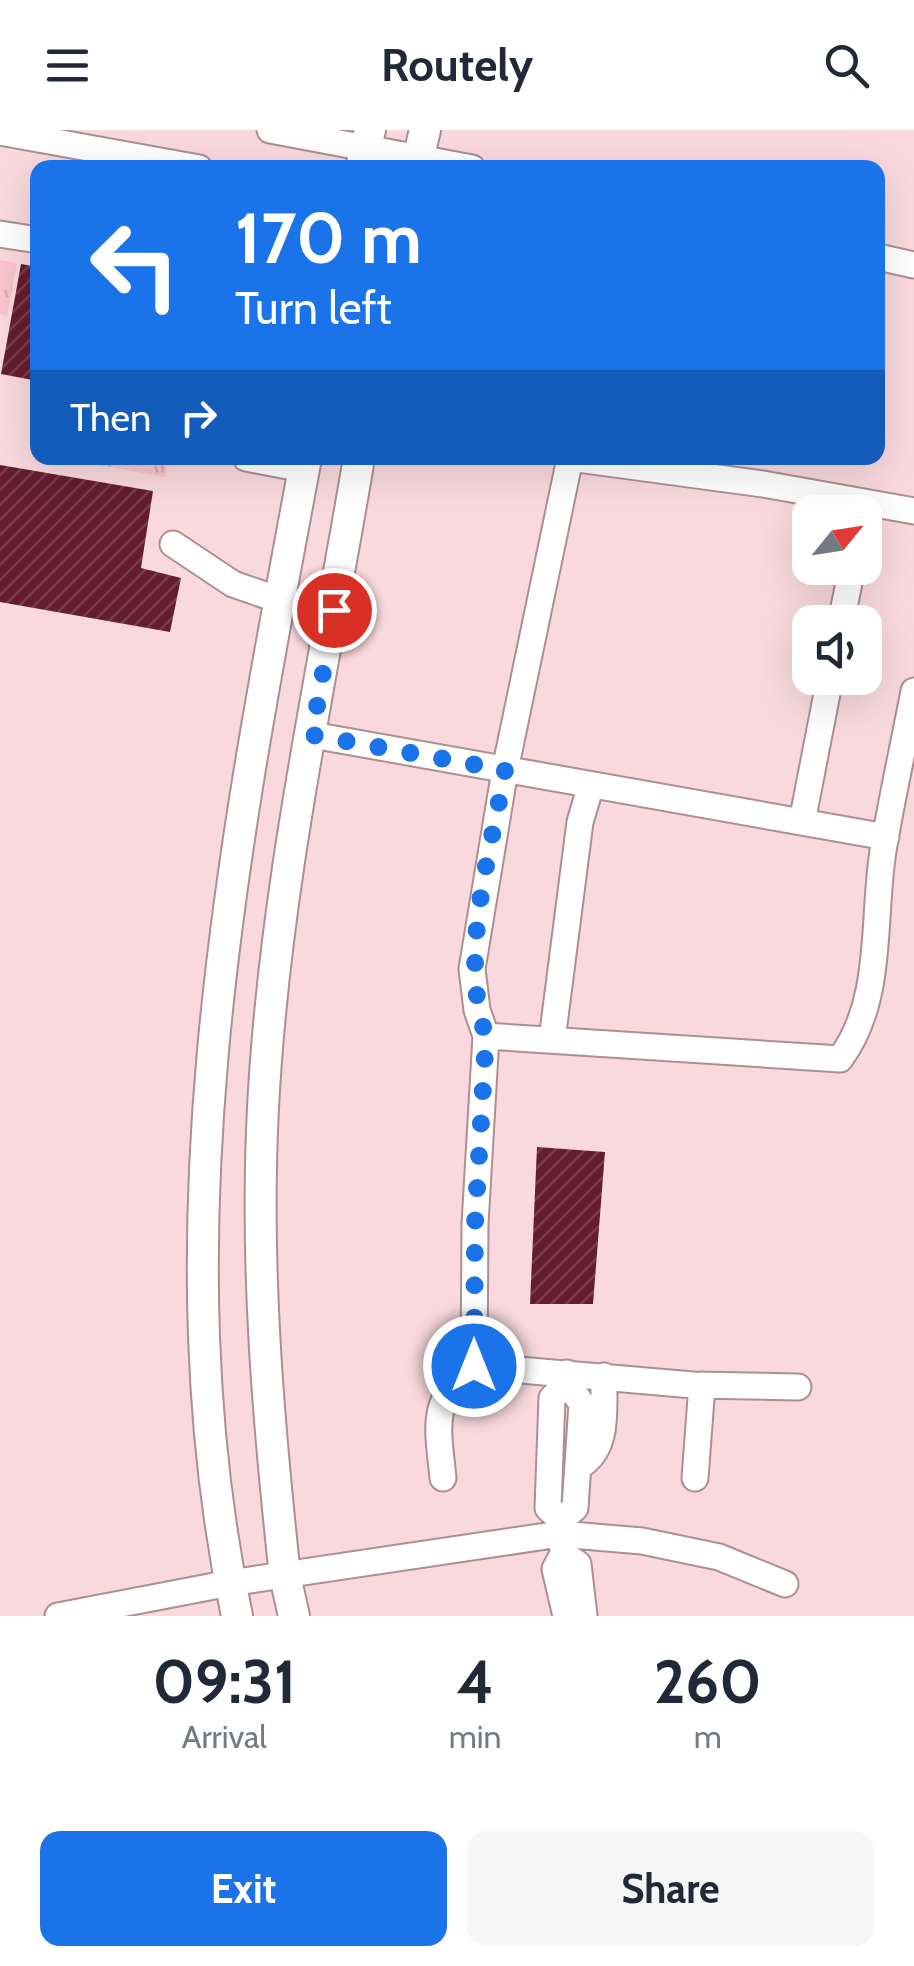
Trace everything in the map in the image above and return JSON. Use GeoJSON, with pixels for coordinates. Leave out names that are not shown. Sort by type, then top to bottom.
{"type":"FeatureCollection","features":[{"type":"Feature","properties":{"kind":"main road"},"geometry":{"type":"LineString","coordinates":[[237,1616],[230,1583],[205,1350],[202,1228],[208,1103],[227,909],[304,465]]}},
{"type":"Feature","properties":{"kind":"main road"},"geometry":{"type":"LineString","coordinates":[[294,1616],[286,1576],[261,1328],[263,1106],[282,915],[358,465]]}},
{"type":"Feature","properties":{"kind":"main road"},"geometry":{"type":"LineString","coordinates":[[282,602],[334,610]]}},
{"type":"Feature","properties":{"kind":"street"},"geometry":{"type":"LineString","coordinates":[[270,130],[366,148],[420,152],[446,160]]}},
{"type":"Feature","properties":{"kind":"street"},"geometry":{"type":"LineString","coordinates":[[0,132],[155,160]]}},
{"type":"Feature","properties":{"kind":"street"},"geometry":{"type":"LineString","coordinates":[[0,234],[30,239]]}},
{"type":"Feature","properties":{"kind":"street"},"geometry":{"type":"LineString","coordinates":[[885,260],[914,266]]}},
{"type":"Feature","properties":{"kind":"street"},"geometry":{"type":"LineString","coordinates":[[474,1366],[475,1224],[486,1036],[477,1010],[472,969],[505,770],[569,465]]}},
{"type":"Feature","properties":{"kind":"street"},"geometry":{"type":"LineString","coordinates":[[611,465],[792,496]]}},
{"type":"Feature","properties":{"kind":"street"},"geometry":{"type":"LineString","coordinates":[[882,509],[914,511]]}},
{"type":"Feature","properties":{"kind":"street"},"geometry":{"type":"LineString","coordinates":[[173,544],[233,584],[282,602]]}},
{"type":"Feature","properties":{"kind":"street"},"geometry":{"type":"LineString","coordinates":[[486,1036],[840,1059],[860,1032],[869,996],[886,837],[914,691]]}},
{"type":"Feature","properties":{"kind":"street"},"geometry":{"type":"LineString","coordinates":[[802,822],[827,695]]}},
{"type":"Feature","properties":{"kind":"street"},"geometry":{"type":"LineString","coordinates":[[312,735],[886,837]]}},
{"type":"Feature","properties":{"kind":"street"},"geometry":{"type":"LineString","coordinates":[[552,1040],[580,822],[592,785]]}},
{"type":"Feature","properties":{"kind":"street"},"geometry":{"type":"LineString","coordinates":[[443,1478],[437,1416],[451,1384],[474,1366],[567,1378],[604,1376],[702,1385],[798,1387]]}},
{"type":"Feature","properties":{"kind":"street"},"geometry":{"type":"LineString","coordinates":[[578,1467],[594,1458],[602,1440],[604,1376]]}},
{"type":"Feature","properties":{"kind":"street"},"geometry":{"type":"LineString","coordinates":[[566,1616],[555,1569],[561,1536],[575,1508],[582,1404],[567,1378]]}},
{"type":"Feature","properties":{"kind":"street"},"geometry":{"type":"LineString","coordinates":[[567,1378],[552,1398],[548,1508],[578,1564],[584,1616]]}},
{"type":"Feature","properties":{"kind":"street"},"geometry":{"type":"LineString","coordinates":[[695,1478],[702,1385]]}},
{"type":"Feature","properties":{"kind":"street"},"geometry":{"type":"LineString","coordinates":[[58,1616],[230,1583],[561,1536],[642,1540],[719,1557],[785,1584]]}},
{"type":"Feature","properties":{"kind":"green space"},"geometry":{"type":"Polygon","coordinates":[[[0,260],[17,263],[7,316],[0,314],[0,260]]]}},
{"type":"Feature","properties":{"kind":"green space"},"geometry":{"type":"Polygon","coordinates":[[[100,465],[168,465],[165,477],[100,465]]]}},
{"type":"Feature","properties":{"kind":"building"},"geometry":{"type":"Polygon","coordinates":[[[21,264],[30,266],[30,379],[1,374],[21,264]]]}},
{"type":"Feature","properties":{"kind":"building"},"geometry":{"type":"Polygon","coordinates":[[[0,465],[153,491],[141,568],[181,578],[170,632],[0,602],[0,465]]]}},
{"type":"Feature","properties":{"kind":"building"},"geometry":{"type":"Polygon","coordinates":[[[537,1147],[605,1152],[593,1304],[530,1304],[537,1147]]]}},
{"type":"Feature","properties":{"kind":"route"},"geometry":{"type":"LineString","coordinates":[[334,610],[312,735],[505,770],[472,969],[477,1010],[486,1036],[475,1224],[474,1366]]}}]}
